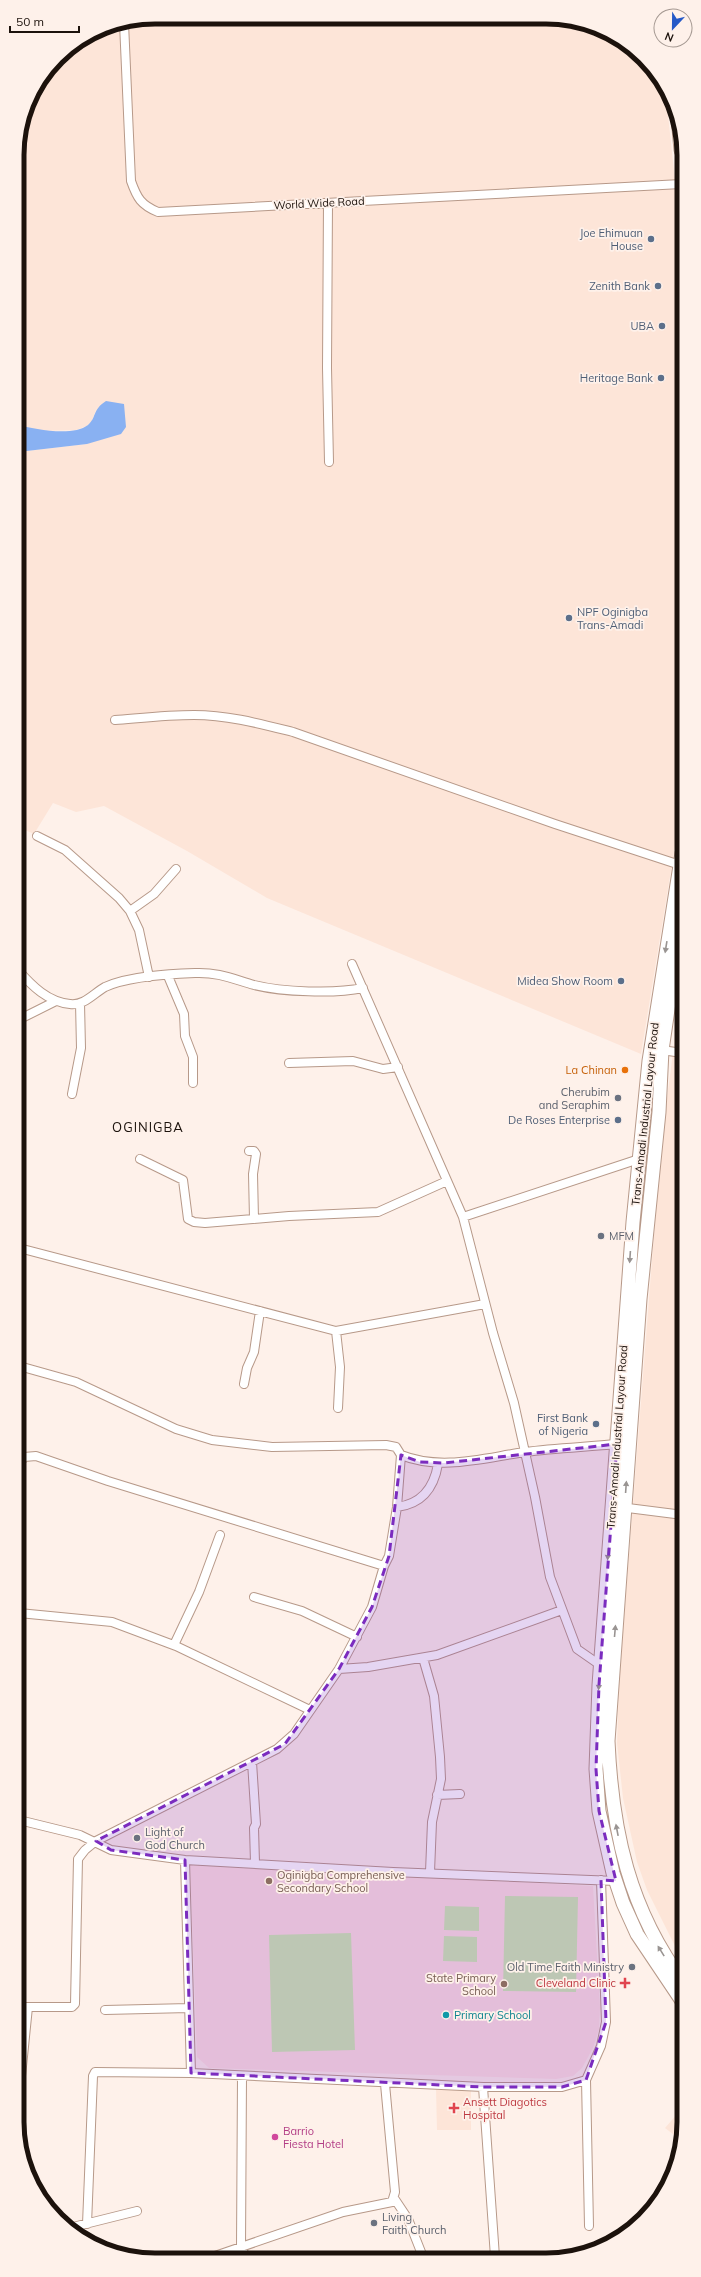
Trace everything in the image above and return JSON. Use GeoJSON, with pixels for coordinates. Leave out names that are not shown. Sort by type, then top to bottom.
{"type":"FeatureCollection","features":[{"type":"Feature","properties":{"kind":"main road","name":"Trans-Amadi Industrial Layour Road"},"geometry":{"type":"LineString","coordinates":[[677,884],[656,1018],[639,1159],[616,1444],[618,1507],[608,1741],[612,1803],[625,1864],[639,1906],[655,1941],[677,1973]]}},
{"type":"Feature","properties":{"kind":"main road","name":"Trans-Amadi Industrial Layour Road"},"geometry":{"type":"LineString","coordinates":[[677,949],[662,1050],[659,1112],[600,1665],[596,1735],[599,1811],[616,1881],[637,1934],[677,1994]]}},
{"type":"Feature","properties":{"kind":"street","name":"World Wide Road"},"geometry":{"type":"LineString","coordinates":[[124,28],[131,180],[137,197],[145,206],[158,212],[677,184]]}},
{"type":"Feature","properties":{"kind":"street"},"geometry":{"type":"LineString","coordinates":[[328,203],[327,368],[329,462]]}},
{"type":"Feature","properties":{"kind":"street"},"geometry":{"type":"LineString","coordinates":[[115,720],[194,715],[242,720],[266,725],[293,732],[555,824],[677,858]]}},
{"type":"Feature","properties":{"kind":"street"},"geometry":{"type":"LineString","coordinates":[[37,836],[65,850],[114,894],[130,911],[139,930],[149,977]]}},
{"type":"Feature","properties":{"kind":"street"},"geometry":{"type":"LineString","coordinates":[[130,911],[154,894],[176,869]]}},
{"type":"Feature","properties":{"kind":"street"},"geometry":{"type":"LineString","coordinates":[[352,964],[463,1217],[485,1304],[526,1452],[545,1554],[562,1610],[577,1648],[600,1665]]}},
{"type":"Feature","properties":{"kind":"street"},"geometry":{"type":"LineString","coordinates":[[24,976],[31,984],[56,1001],[72,1004],[80,1003],[112,985],[149,977],[215,974],[266,987],[314,991],[351,991],[363,988]]}},
{"type":"Feature","properties":{"kind":"street"},"geometry":{"type":"LineString","coordinates":[[168,976],[184,1014],[185,1036],[193,1056],[193,1083]]}},
{"type":"Feature","properties":{"kind":"street"},"geometry":{"type":"LineString","coordinates":[[24,1017],[56,1001]]}},
{"type":"Feature","properties":{"kind":"street"},"geometry":{"type":"LineString","coordinates":[[72,1094],[81,1048],[80,1003]]}},
{"type":"Feature","properties":{"kind":"street"},"geometry":{"type":"LineString","coordinates":[[662,1050],[677,1052]]}},
{"type":"Feature","properties":{"kind":"street"},"geometry":{"type":"LineString","coordinates":[[289,1063],[353,1061],[383,1069],[398,1067]]}},
{"type":"Feature","properties":{"kind":"street"},"geometry":{"type":"LineString","coordinates":[[249,1151],[254,1151],[256,1154],[253,1174],[254,1219]]}},
{"type":"Feature","properties":{"kind":"street"},"geometry":{"type":"LineString","coordinates":[[140,1159],[183,1180],[186,1215],[188,1219],[194,1222],[378,1212],[447,1181]]}},
{"type":"Feature","properties":{"kind":"street"},"geometry":{"type":"LineString","coordinates":[[463,1217],[639,1159]]}},
{"type":"Feature","properties":{"kind":"street"},"geometry":{"type":"LineString","coordinates":[[24,1249],[336,1331],[485,1304]]}},
{"type":"Feature","properties":{"kind":"street"},"geometry":{"type":"LineString","coordinates":[[244,1384],[247,1368],[254,1352],[260,1311]]}},
{"type":"Feature","properties":{"kind":"street"},"geometry":{"type":"LineString","coordinates":[[336,1331],[340,1367],[338,1408]]}},
{"type":"Feature","properties":{"kind":"street"},"geometry":{"type":"LineString","coordinates":[[24,1367],[76,1382],[169,1426],[212,1440],[272,1447],[386,1445],[396,1447],[401,1455],[397,1507],[389,1556],[384,1566],[372,1607],[339,1669],[285,1744],[96,1842],[85,1850],[78,1859],[75,2004],[72,2007],[24,2007]]}},
{"type":"Feature","properties":{"kind":"street"},"geometry":{"type":"LineString","coordinates":[[401,1455],[420,1462],[438,1464],[526,1452],[616,1444]]}},
{"type":"Feature","properties":{"kind":"street"},"geometry":{"type":"LineString","coordinates":[[24,1457],[36,1456],[115,1483],[384,1566]]}},
{"type":"Feature","properties":{"kind":"street"},"geometry":{"type":"LineString","coordinates":[[397,1507],[415,1504],[425,1494],[436,1473],[438,1464]]}},
{"type":"Feature","properties":{"kind":"street"},"geometry":{"type":"LineString","coordinates":[[618,1507],[677,1515]]}},
{"type":"Feature","properties":{"kind":"street"},"geometry":{"type":"LineString","coordinates":[[174,1645],[199,1592],[220,1535]]}},
{"type":"Feature","properties":{"kind":"street"},"geometry":{"type":"LineString","coordinates":[[254,1597],[302,1611],[357,1637]]}},
{"type":"Feature","properties":{"kind":"street"},"geometry":{"type":"LineString","coordinates":[[339,1669],[368,1667],[437,1655],[562,1610]]}},
{"type":"Feature","properties":{"kind":"street"},"geometry":{"type":"LineString","coordinates":[[24,1613],[107,1621],[174,1645],[310,1710]]}},
{"type":"Feature","properties":{"kind":"street"},"geometry":{"type":"LineString","coordinates":[[423,1658],[434,1696],[441,1780],[436,1795],[432,1822],[430,1872]]}},
{"type":"Feature","properties":{"kind":"street"},"geometry":{"type":"LineString","coordinates":[[252,1762],[256,1824],[254,1828],[255,1863]]}},
{"type":"Feature","properties":{"kind":"street"},"geometry":{"type":"LineString","coordinates":[[436,1795],[460,1794]]}},
{"type":"Feature","properties":{"kind":"street"},"geometry":{"type":"LineString","coordinates":[[24,1821],[67,1831],[96,1842],[111,1850],[185,1860],[393,1872],[430,1872],[616,1881]]}},
{"type":"Feature","properties":{"kind":"street"},"geometry":{"type":"LineString","coordinates":[[185,1860],[191,2073]]}},
{"type":"Feature","properties":{"kind":"street"},"geometry":{"type":"LineString","coordinates":[[589,2226],[586,2080],[601,2046],[606,2022],[601,1880]]}},
{"type":"Feature","properties":{"kind":"street"},"geometry":{"type":"LineString","coordinates":[[105,2010],[189,2008]]}},
{"type":"Feature","properties":{"kind":"street"},"geometry":{"type":"LineString","coordinates":[[87,2224],[93,2076],[95,2072],[191,2073],[385,2084],[483,2087],[562,2087],[586,2080]]}},
{"type":"Feature","properties":{"kind":"street"},"geometry":{"type":"LineString","coordinates":[[242,2076],[241,2247],[244,2253]]}},
{"type":"Feature","properties":{"kind":"street"},"geometry":{"type":"LineString","coordinates":[[385,2084],[394,2198],[408,2219],[422,2253]]}},
{"type":"Feature","properties":{"kind":"street"},"geometry":{"type":"LineString","coordinates":[[483,2087],[495,2253]]}},
{"type":"Feature","properties":{"kind":"street"},"geometry":{"type":"LineString","coordinates":[[224,2253],[343,2212],[392,2202],[394,2198]]}},
{"type":"Feature","properties":{"kind":"street"},"geometry":{"type":"LineString","coordinates":[[76,2227],[138,2211]]}},
{"type":"Feature","properties":{"kind":"highlighted area"},"geometry":{"type":"Polygon","coordinates":[[[617,1444],[599,1685],[596,1769],[599,1811],[616,1881],[601,1880],[606,2022],[586,2080],[562,2087],[483,2087],[191,2073],[185,1860],[111,1850],[96,1841],[285,1744],[339,1669],[372,1607],[389,1556],[401,1455],[420,1462],[444,1463],[617,1444]]]}},
{"type":"Feature","properties":{"kind":"shaded area"},"geometry":{"type":"Polygon","coordinates":[[[146,24],[555,24],[588,31],[604,37],[626,51],[639,62],[660,89],[667,105],[677,199],[677,834],[641,1054],[267,898],[187,851],[104,806],[76,812],[53,803],[34,834],[24,830],[24,451],[87,444],[97,407],[92,421],[87,426],[76,430],[39,431],[24,427],[24,146],[28,121],[41,89],[56,68],[68,56],[82,46],[97,37],[113,31],[146,24]]]}},
{"type":"Feature","properties":{"kind":"shaded area"},"geometry":{"type":"Polygon","coordinates":[[[677,1022],[677,1950],[647,1890],[637,1862],[623,1798],[617,1743],[619,1683],[661,1145],[677,1022]]]}},
{"type":"Feature","properties":{"kind":"shaded area"},"geometry":{"type":"Polygon","coordinates":[[[190,1865],[593,1886],[600,2007],[599,2029],[593,2048],[582,2068],[573,2076],[556,2079],[209,2068],[197,2057],[190,1865]]]}},
{"type":"Feature","properties":{"kind":"shaded area","name":"Ansett Diagotics Hospital"},"geometry":{"type":"Polygon","coordinates":[[[436,2089],[471,2089],[471,2130],[437,2130],[436,2089]]]}},
{"type":"Feature","properties":{"kind":"shaded area"},"geometry":{"type":"Polygon","coordinates":[[[677,2114],[676,2136],[665,2128],[677,2114]]]}},
{"type":"Feature","properties":{"kind":"green space"},"geometry":{"type":"Polygon","coordinates":[[[505,1896],[578,1897],[576,1992],[503,1991],[505,1896]]]}},
{"type":"Feature","properties":{"kind":"green space"},"geometry":{"type":"Polygon","coordinates":[[[445,1906],[479,1907],[479,1931],[444,1930],[445,1906]]]}},
{"type":"Feature","properties":{"kind":"green space"},"geometry":{"type":"Polygon","coordinates":[[[351,1933],[355,2050],[272,2052],[269,1935],[351,1933]]]}},
{"type":"Feature","properties":{"kind":"green space"},"geometry":{"type":"Polygon","coordinates":[[[444,1936],[477,1937],[477,1962],[443,1961],[444,1936]]]}},
{"type":"Feature","properties":{"kind":"water"},"geometry":{"type":"Polygon","coordinates":[[[106,401],[124,404],[126,427],[121,434],[87,444],[24,451],[24,426],[53,431],[73,431],[81,429],[91,422],[102,404],[106,401]]]}},
{"type":"Feature","properties":{"kind":"place","name":"Joe Ehimuan House"},"geometry":{"type":"Point","coordinates":[651,239]}},
{"type":"Feature","properties":{"kind":"place","name":"Zenith Bank"},"geometry":{"type":"Point","coordinates":[658,286]}},
{"type":"Feature","properties":{"kind":"place","name":"UBA"},"geometry":{"type":"Point","coordinates":[662,326]}},
{"type":"Feature","properties":{"kind":"place","name":"Heritage Bank"},"geometry":{"type":"Point","coordinates":[661,378]}},
{"type":"Feature","properties":{"kind":"place","name":"NPF Oginigba Trans-Amadi"},"geometry":{"type":"Point","coordinates":[569,618]}},
{"type":"Feature","properties":{"kind":"place","name":"Midea Show Room"},"geometry":{"type":"Point","coordinates":[621,981]}},
{"type":"Feature","properties":{"kind":"place","name":"La Chinan"},"geometry":{"type":"Point","coordinates":[625,1070]}},
{"type":"Feature","properties":{"kind":"place","name":"Cherubim and Seraphim"},"geometry":{"type":"Point","coordinates":[618,1098]}},
{"type":"Feature","properties":{"kind":"place","name":"De Roses Enterprise"},"geometry":{"type":"Point","coordinates":[618,1120]}},
{"type":"Feature","properties":{"kind":"place","name":"MFM"},"geometry":{"type":"Point","coordinates":[601,1236]}},
{"type":"Feature","properties":{"kind":"place","name":"First Bank of Nigeria"},"geometry":{"type":"Point","coordinates":[596,1424]}},
{"type":"Feature","properties":{"kind":"place","name":"Light of God Church"},"geometry":{"type":"Point","coordinates":[137,1838]}},
{"type":"Feature","properties":{"kind":"place","name":"Oginigba Comprehensive Secondary School"},"geometry":{"type":"Point","coordinates":[269,1881]}},
{"type":"Feature","properties":{"kind":"place","name":"Old Time Faith Ministry"},"geometry":{"type":"Point","coordinates":[632,1967]}},
{"type":"Feature","properties":{"kind":"place","name":"Cleveland Clinic"},"geometry":{"type":"Point","coordinates":[625,1983]}},
{"type":"Feature","properties":{"kind":"place","name":"State Primary School"},"geometry":{"type":"Point","coordinates":[504,1984]}},
{"type":"Feature","properties":{"kind":"place","name":"Primary School"},"geometry":{"type":"Point","coordinates":[446,2015]}},
{"type":"Feature","properties":{"kind":"place","name":"Ansett Diagotics Hospital"},"geometry":{"type":"Point","coordinates":[454,2108]}},
{"type":"Feature","properties":{"kind":"place","name":"Barrio Fiesta Hotel"},"geometry":{"type":"Point","coordinates":[275,2137]}},
{"type":"Feature","properties":{"kind":"place","name":"Living Faith Church"},"geometry":{"type":"Point","coordinates":[374,2223]}},
{"type":"Feature","properties":{"kind":"district","name":"OGINIGBA"},"geometry":{"type":"Point","coordinates":[148,1127]}}]}
